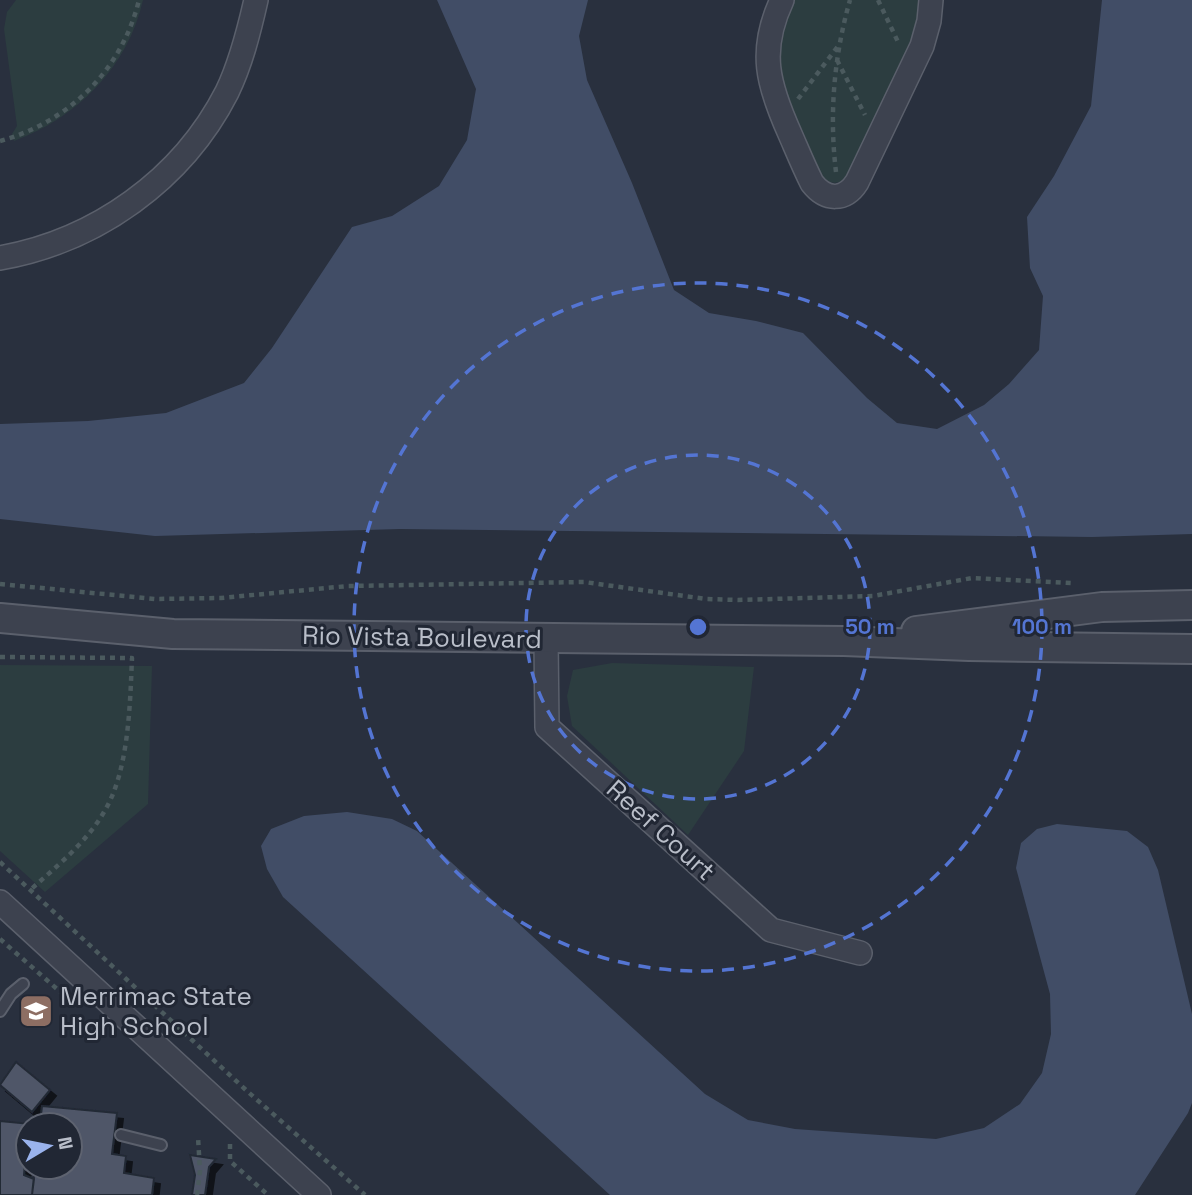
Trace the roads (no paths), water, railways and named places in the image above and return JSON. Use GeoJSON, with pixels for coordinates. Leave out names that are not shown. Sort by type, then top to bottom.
{"type":"FeatureCollection","features":[{"type":"Feature","properties":{"kind":"street"},"geometry":{"type":"LineString","coordinates":[[0,258],[64,241],[95,226],[149,190],[175,165],[204,131],[227,91],[245,45],[256,0]]}},
{"type":"Feature","properties":{"kind":"street"},"geometry":{"type":"LineString","coordinates":[[782,0],[772,24],[767,49],[769,73],[778,107],[812,183],[823,194],[838,197],[850,192],[855,186],[917,57],[928,28],[931,0]]}},
{"type":"Feature","properties":{"kind":"street","name":"Rio Vista Boulevard"},"geometry":{"type":"LineString","coordinates":[[844,641],[1102,607],[1192,605]]}},
{"type":"Feature","properties":{"kind":"street","name":"Rio Vista Boulevard"},"geometry":{"type":"LineString","coordinates":[[0,618],[173,634],[844,641],[969,646],[1192,649]]}},
{"type":"Feature","properties":{"kind":"street","name":"Reef Court"},"geometry":{"type":"LineString","coordinates":[[547,639],[547,727],[771,930],[860,953]]}},
{"type":"Feature","properties":{"kind":"street"},"geometry":{"type":"LineString","coordinates":[[0,902],[319,1195]]}},
{"type":"Feature","properties":{"kind":"lane"},"geometry":{"type":"LineString","coordinates":[[0,1012],[10,993],[23,984]]}},
{"type":"Feature","properties":{"kind":"lane"},"geometry":{"type":"LineString","coordinates":[[121,1135],[160,1145]]}},
{"type":"Feature","properties":{"kind":"water"},"geometry":{"type":"Polygon","coordinates":[[[437,0],[588,0],[579,36],[587,80],[632,183],[674,290],[709,313],[803,333],[867,398],[897,423],[937,429],[984,405],[1009,384],[1039,350],[1043,296],[1030,268],[1027,217],[1054,176],[1091,106],[1102,0],[1192,0],[1192,534],[1092,537],[400,529],[155,536],[0,519],[0,424],[88,421],[166,413],[244,383],[272,348],[352,227],[392,216],[439,186],[467,140],[476,89],[437,0]]]}},
{"type":"Feature","properties":{"kind":"water"},"geometry":{"type":"Polygon","coordinates":[[[347,812],[392,819],[417,831],[705,1094],[748,1120],[795,1129],[936,1139],[984,1128],[1020,1104],[1042,1073],[1051,1034],[1050,994],[1016,868],[1021,843],[1037,829],[1057,824],[1127,831],[1148,847],[1158,870],[1192,1014],[1192,1103],[1135,1195],[610,1195],[283,897],[267,869],[261,846],[271,829],[304,816],[347,812]]]}},
{"type":"Feature","properties":{"kind":"place","name":"Merrimac State High School"},"geometry":{"type":"Point","coordinates":[36,1011]}}]}
